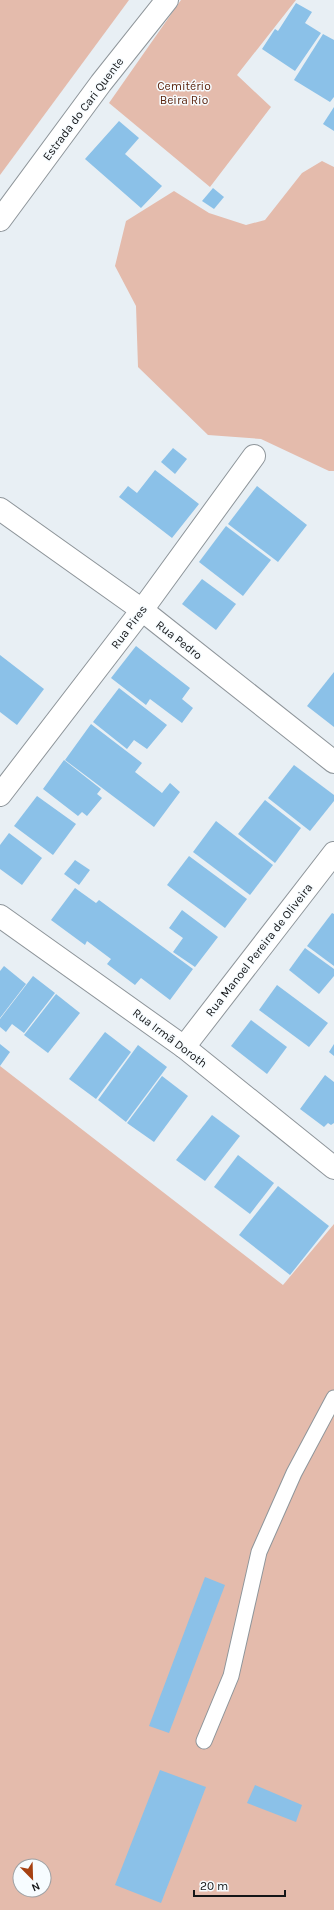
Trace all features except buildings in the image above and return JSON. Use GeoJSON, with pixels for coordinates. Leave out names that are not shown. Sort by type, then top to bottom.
{"type":"FeatureCollection","features":[{"type":"Feature","properties":{"kind":"street","name":"Estrada do Cari Quente"},"geometry":{"type":"LineString","coordinates":[[0,220],[101,83],[167,0]]}},
{"type":"Feature","properties":{"kind":"street","name":"Rua Pires"},"geometry":{"type":"LineString","coordinates":[[0,795],[142,610],[254,456]]}},
{"type":"Feature","properties":{"kind":"street","name":"Rua Pedro"},"geometry":{"type":"LineString","coordinates":[[0,509],[142,610],[334,762]]}},
{"type":"Feature","properties":{"kind":"street","name":"Rua Manoel Pereira de Oliveira"},"geometry":{"type":"LineString","coordinates":[[184,1047],[334,853]]}},
{"type":"Feature","properties":{"kind":"street","name":"Rua Irmã Doroth"},"geometry":{"type":"LineString","coordinates":[[0,916],[184,1047],[334,1168]]}},
{"type":"Feature","properties":{"kind":"lane"},"geometry":{"type":"LineString","coordinates":[[204,1741],[231,1676],[259,1552],[294,1473],[334,1398]]}},
{"type":"Feature","properties":{"kind":"green space"},"geometry":{"type":"Polygon","coordinates":[[[0,0],[129,0],[0,175],[0,0]]]}},
{"type":"Feature","properties":{"kind":"green space","name":"Cemitério Beira Rio"},"geometry":{"type":"Polygon","coordinates":[[[181,0],[296,0],[237,75],[271,107],[210,187],[109,103],[181,0]]]}},
{"type":"Feature","properties":{"kind":"green space"},"geometry":{"type":"Polygon","coordinates":[[[322,161],[334,167],[334,471],[329,471],[261,439],[208,435],[138,367],[136,306],[115,266],[126,221],[174,191],[209,213],[246,225],[265,220],[302,173],[322,161]]]}},
{"type":"Feature","properties":{"kind":"green space"},"geometry":{"type":"Polygon","coordinates":[[[0,1066],[283,1285],[334,1224],[334,1910],[0,1910],[0,1066]]]}}]}
